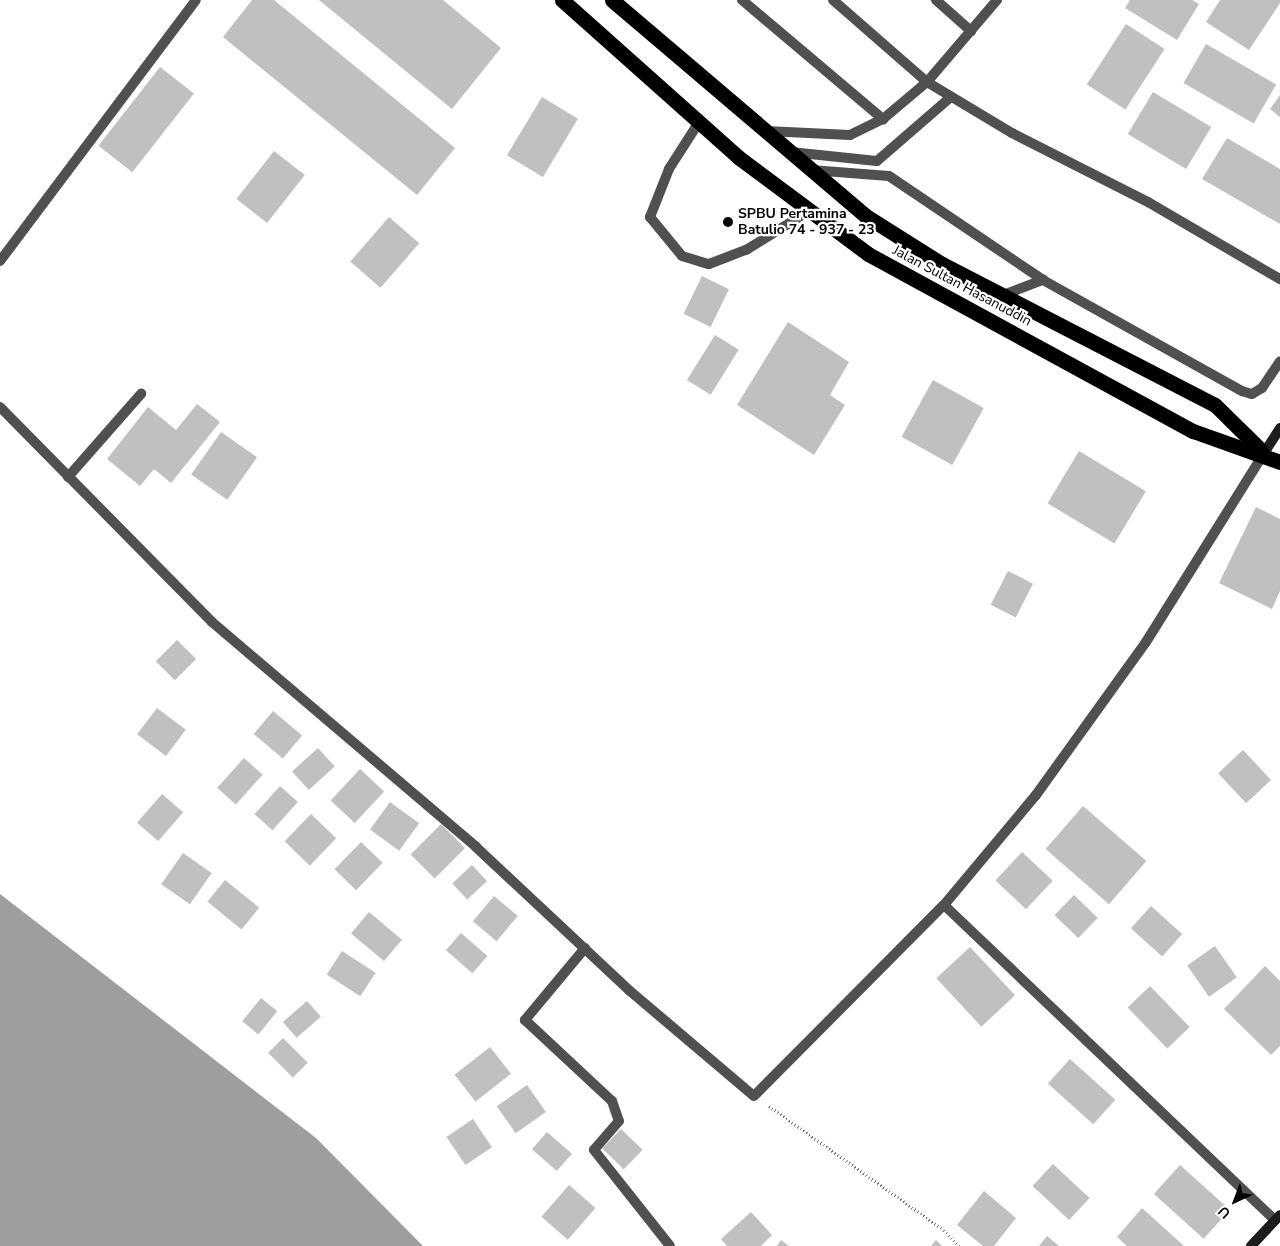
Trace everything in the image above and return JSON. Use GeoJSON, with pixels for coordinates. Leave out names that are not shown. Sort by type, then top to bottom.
{"type":"FeatureCollection","features":[{"type":"Feature","properties":{"kind":"highway","name":"Jalan Sultan Hasanuddin"},"geometry":{"type":"LineString","coordinates":[[562,0],[699,122],[807,212],[868,254],[1193,431],[1264,453],[1280,462]]}},
{"type":"Feature","properties":{"kind":"highway","name":"Jalan Sultan Hasanuddin"},"geometry":{"type":"LineString","coordinates":[[612,0],[808,170],[874,221],[942,264],[1006,294],[1215,405],[1264,453]]}},
{"type":"Feature","properties":{"kind":"main road"},"geometry":{"type":"LineString","coordinates":[[1264,453],[1280,428]]}},
{"type":"Feature","properties":{"kind":"main road"},"geometry":{"type":"LineString","coordinates":[[1251,1246],[1278,1218]]}},
{"type":"Feature","properties":{"kind":"street"},"geometry":{"type":"LineString","coordinates":[[0,261],[196,0]]}},
{"type":"Feature","properties":{"kind":"street"},"geometry":{"type":"LineString","coordinates":[[742,0],[883,119]]}},
{"type":"Feature","properties":{"kind":"street"},"geometry":{"type":"LineString","coordinates":[[834,0],[927,82],[1280,279]]}},
{"type":"Feature","properties":{"kind":"street"},"geometry":{"type":"LineString","coordinates":[[936,0],[971,31]]}},
{"type":"Feature","properties":{"kind":"street"},"geometry":{"type":"LineString","coordinates":[[762,130],[850,136],[883,119],[927,82],[997,0]]}},
{"type":"Feature","properties":{"kind":"street"},"geometry":{"type":"LineString","coordinates":[[787,151],[877,162],[951,97]]}},
{"type":"Feature","properties":{"kind":"street"},"geometry":{"type":"LineString","coordinates":[[699,122],[669,169],[650,217],[682,256],[709,264],[746,250],[807,212]]}},
{"type":"Feature","properties":{"kind":"street"},"geometry":{"type":"LineString","coordinates":[[808,170],[889,176],[1043,280],[1242,391],[1252,394],[1262,388],[1280,361]]}},
{"type":"Feature","properties":{"kind":"street"},"geometry":{"type":"LineString","coordinates":[[1006,294],[1043,280]]}},
{"type":"Feature","properties":{"kind":"street"},"geometry":{"type":"LineString","coordinates":[[68,477],[141,394]]}},
{"type":"Feature","properties":{"kind":"street"},"geometry":{"type":"LineString","coordinates":[[0,407],[212,622],[476,847],[585,948],[754,1096],[944,905],[1088,728],[1264,453]]}},
{"type":"Feature","properties":{"kind":"street"},"geometry":{"type":"LineString","coordinates":[[944,905],[1278,1218]]}},
{"type":"Feature","properties":{"kind":"street"},"geometry":{"type":"LineString","coordinates":[[585,948],[525,1020],[612,1101],[619,1121],[594,1150],[670,1246]]}},
{"type":"Feature","properties":{"kind":"path"},"geometry":{"type":"LineString","coordinates":[[754,1096],[944,1230],[959,1246]]}},
{"type":"Feature","properties":{"kind":"shaded area"},"geometry":{"type":"Polygon","coordinates":[[[0,894],[316,1138],[423,1246],[0,1246],[0,894]]]}},
{"type":"Feature","properties":{"kind":"building"},"geometry":{"type":"Polygon","coordinates":[[[252,0],[274,0],[455,148],[417,195],[223,37],[252,0]]]}},
{"type":"Feature","properties":{"kind":"building"},"geometry":{"type":"Polygon","coordinates":[[[319,0],[443,0],[501,48],[452,109],[319,0]]]}},
{"type":"Feature","properties":{"kind":"building"},"geometry":{"type":"Polygon","coordinates":[[[1130,0],[1192,0],[1199,4],[1177,40],[1125,8],[1130,0]]]}},
{"type":"Feature","properties":{"kind":"building"},"geometry":{"type":"Polygon","coordinates":[[[1220,0],[1280,0],[1280,3],[1249,50],[1206,22],[1220,0]]]}},
{"type":"Feature","properties":{"kind":"building"},"geometry":{"type":"Polygon","coordinates":[[[1126,24],[1165,49],[1125,109],[1087,84],[1126,24]]]}},
{"type":"Feature","properties":{"kind":"building"},"geometry":{"type":"Polygon","coordinates":[[[1206,44],[1276,84],[1254,123],[1184,83],[1206,44]]]}},
{"type":"Feature","properties":{"kind":"building"},"geometry":{"type":"Polygon","coordinates":[[[160,67],[194,93],[132,172],[98,146],[160,67]]]}},
{"type":"Feature","properties":{"kind":"building"},"geometry":{"type":"Polygon","coordinates":[[[1153,92],[1211,127],[1186,169],[1128,134],[1153,92]]]}},
{"type":"Feature","properties":{"kind":"building"},"geometry":{"type":"Polygon","coordinates":[[[1280,95],[1280,117],[1270,109],[1280,95]]]}},
{"type":"Feature","properties":{"kind":"building"},"geometry":{"type":"Polygon","coordinates":[[[542,97],[578,119],[543,177],[507,155],[542,97]]]}},
{"type":"Feature","properties":{"kind":"building"},"geometry":{"type":"Polygon","coordinates":[[[1227,138],[1280,169],[1280,224],[1202,179],[1227,138]]]}},
{"type":"Feature","properties":{"kind":"building"},"geometry":{"type":"Polygon","coordinates":[[[274,151],[305,175],[267,223],[236,199],[274,151]]]}},
{"type":"Feature","properties":{"kind":"building"},"geometry":{"type":"Polygon","coordinates":[[[389,217],[419,243],[380,288],[350,262],[389,217]]]}},
{"type":"Feature","properties":{"kind":"building"},"geometry":{"type":"Polygon","coordinates":[[[702,276],[729,289],[711,327],[684,314],[702,276]]]}},
{"type":"Feature","properties":{"kind":"building"},"geometry":{"type":"Polygon","coordinates":[[[788,322],[849,362],[830,395],[845,405],[814,455],[737,405],[788,322]]]}},
{"type":"Feature","properties":{"kind":"building"},"geometry":{"type":"Polygon","coordinates":[[[715,335],[739,350],[711,395],[687,380],[715,335]]]}},
{"type":"Feature","properties":{"kind":"building"},"geometry":{"type":"Polygon","coordinates":[[[933,380],[984,408],[952,465],[901,437],[933,380]]]}},
{"type":"Feature","properties":{"kind":"building"},"geometry":{"type":"Polygon","coordinates":[[[197,404],[220,422],[171,483],[154,469],[140,486],[107,459],[148,407],[176,430],[197,404]]]}},
{"type":"Feature","properties":{"kind":"building"},"geometry":{"type":"Polygon","coordinates":[[[221,432],[257,457],[227,500],[191,475],[221,432]]]}},
{"type":"Feature","properties":{"kind":"building"},"geometry":{"type":"Polygon","coordinates":[[[1079,451],[1146,491],[1114,543],[1048,503],[1079,451]]]}},
{"type":"Feature","properties":{"kind":"building"},"geometry":{"type":"Polygon","coordinates":[[[1256,507],[1280,519],[1280,591],[1272,609],[1219,583],[1256,507]]]}},
{"type":"Feature","properties":{"kind":"building"},"geometry":{"type":"Polygon","coordinates":[[[1008,571],[1033,584],[1016,618],[991,605],[1008,571]]]}},
{"type":"Feature","properties":{"kind":"building"},"geometry":{"type":"Polygon","coordinates":[[[177,640],[196,659],[175,680],[156,661],[177,640]]]}},
{"type":"Feature","properties":{"kind":"building"},"geometry":{"type":"Polygon","coordinates":[[[157,708],[186,730],[166,756],[137,734],[157,708]]]}},
{"type":"Feature","properties":{"kind":"building"},"geometry":{"type":"Polygon","coordinates":[[[273,711],[302,735],[283,758],[254,734],[273,711]]]}},
{"type":"Feature","properties":{"kind":"building"},"geometry":{"type":"Polygon","coordinates":[[[318,748],[335,767],[309,790],[292,771],[318,748]]]}},
{"type":"Feature","properties":{"kind":"building"},"geometry":{"type":"Polygon","coordinates":[[[1243,750],[1271,780],[1246,803],[1218,773],[1243,750]]]}},
{"type":"Feature","properties":{"kind":"building"},"geometry":{"type":"Polygon","coordinates":[[[244,758],[263,775],[236,804],[217,788],[244,758]]]}},
{"type":"Feature","properties":{"kind":"building"},"geometry":{"type":"Polygon","coordinates":[[[360,769],[384,792],[355,823],[331,800],[360,769]]]}},
{"type":"Feature","properties":{"kind":"building"},"geometry":{"type":"Polygon","coordinates":[[[280,786],[298,802],[272,830],[255,814],[280,786]]]}},
{"type":"Feature","properties":{"kind":"building"},"geometry":{"type":"Polygon","coordinates":[[[162,794],[183,812],[158,841],[137,823],[162,794]]]}},
{"type":"Feature","properties":{"kind":"building"},"geometry":{"type":"Polygon","coordinates":[[[390,802],[419,823],[399,851],[370,830],[390,802]]]}},
{"type":"Feature","properties":{"kind":"building"},"geometry":{"type":"Polygon","coordinates":[[[1083,806],[1146,861],[1109,904],[1046,849],[1083,806]]]}},
{"type":"Feature","properties":{"kind":"building"},"geometry":{"type":"Polygon","coordinates":[[[311,814],[336,838],[310,866],[285,841],[311,814]]]}},
{"type":"Feature","properties":{"kind":"building"},"geometry":{"type":"Polygon","coordinates":[[[441,824],[465,848],[435,878],[411,854],[441,824]]]}},
{"type":"Feature","properties":{"kind":"building"},"geometry":{"type":"Polygon","coordinates":[[[361,842],[383,863],[356,890],[335,869],[361,842]]]}},
{"type":"Feature","properties":{"kind":"building"},"geometry":{"type":"Polygon","coordinates":[[[1022,852],[1053,881],[1026,909],[995,881],[1022,852]]]}},
{"type":"Feature","properties":{"kind":"building"},"geometry":{"type":"Polygon","coordinates":[[[183,853],[212,873],[190,904],[161,884],[183,853]]]}},
{"type":"Feature","properties":{"kind":"building"},"geometry":{"type":"Polygon","coordinates":[[[472,865],[487,881],[467,900],[452,883],[472,865]]]}},
{"type":"Feature","properties":{"kind":"building"},"geometry":{"type":"Polygon","coordinates":[[[225,880],[259,908],[242,929],[207,902],[225,880]]]}},
{"type":"Feature","properties":{"kind":"building"},"geometry":{"type":"Polygon","coordinates":[[[1074,895],[1098,918],[1078,938],[1055,915],[1074,895]]]}},
{"type":"Feature","properties":{"kind":"building"},"geometry":{"type":"Polygon","coordinates":[[[494,896],[518,916],[497,941],[473,921],[494,896]]]}},
{"type":"Feature","properties":{"kind":"building"},"geometry":{"type":"Polygon","coordinates":[[[1151,906],[1182,934],[1162,956],[1131,928],[1151,906]]]}},
{"type":"Feature","properties":{"kind":"building"},"geometry":{"type":"Polygon","coordinates":[[[369,912],[402,940],[384,961],[351,933],[369,912]]]}},
{"type":"Feature","properties":{"kind":"building"},"geometry":{"type":"Polygon","coordinates":[[[461,933],[487,956],[472,973],[446,950],[461,933]]]}},
{"type":"Feature","properties":{"kind":"building"},"geometry":{"type":"Polygon","coordinates":[[[1215,946],[1237,977],[1209,997],[1187,966],[1215,946]]]}},
{"type":"Feature","properties":{"kind":"building"},"geometry":{"type":"Polygon","coordinates":[[[970,947],[1015,995],[981,1027],[936,978],[970,947]]]}},
{"type":"Feature","properties":{"kind":"building"},"geometry":{"type":"Polygon","coordinates":[[[342,951],[376,973],[360,996],[327,974],[342,951]]]}},
{"type":"Feature","properties":{"kind":"building"},"geometry":{"type":"Polygon","coordinates":[[[1265,966],[1280,981],[1280,1046],[1271,1055],[1224,1009],[1265,966]]]}},
{"type":"Feature","properties":{"kind":"building"},"geometry":{"type":"Polygon","coordinates":[[[1150,986],[1190,1027],[1167,1049],[1128,1008],[1150,986]]]}},
{"type":"Feature","properties":{"kind":"building"},"geometry":{"type":"Polygon","coordinates":[[[261,998],[277,1011],[258,1035],[242,1021],[261,998]]]}},
{"type":"Feature","properties":{"kind":"building"},"geometry":{"type":"Polygon","coordinates":[[[307,1001],[321,1017],[297,1038],[283,1022],[307,1001]]]}},
{"type":"Feature","properties":{"kind":"building"},"geometry":{"type":"Polygon","coordinates":[[[283,1038],[308,1063],[293,1078],[268,1053],[283,1038]]]}},
{"type":"Feature","properties":{"kind":"building"},"geometry":{"type":"Polygon","coordinates":[[[490,1047],[511,1074],[475,1101],[455,1075],[490,1047]]]}},
{"type":"Feature","properties":{"kind":"building"},"geometry":{"type":"Polygon","coordinates":[[[1070,1059],[1115,1100],[1093,1124],[1048,1084],[1070,1059]]]}},
{"type":"Feature","properties":{"kind":"building"},"geometry":{"type":"Polygon","coordinates":[[[527,1085],[546,1112],[516,1133],[497,1106],[527,1085]]]}},
{"type":"Feature","properties":{"kind":"building"},"geometry":{"type":"Polygon","coordinates":[[[473,1119],[492,1147],[465,1165],[446,1137],[473,1119]]]}},
{"type":"Feature","properties":{"kind":"building"},"geometry":{"type":"Polygon","coordinates":[[[621,1129],[643,1150],[624,1169],[602,1148],[621,1129]]]}},
{"type":"Feature","properties":{"kind":"building"},"geometry":{"type":"Polygon","coordinates":[[[547,1132],[572,1154],[557,1171],[532,1149],[547,1132]]]}},
{"type":"Feature","properties":{"kind":"building"},"geometry":{"type":"Polygon","coordinates":[[[1053,1164],[1090,1198],[1069,1220],[1033,1186],[1053,1164]]]}},
{"type":"Feature","properties":{"kind":"building"},"geometry":{"type":"Polygon","coordinates":[[[1180,1165],[1230,1210],[1204,1239],[1154,1194],[1180,1165]]]}},
{"type":"Feature","properties":{"kind":"building"},"geometry":{"type":"Polygon","coordinates":[[[569,1185],[595,1208],[568,1240],[541,1217],[569,1185]]]}},
{"type":"Feature","properties":{"kind":"building"},"geometry":{"type":"Polygon","coordinates":[[[984,1191],[1016,1218],[994,1246],[983,1246],[957,1225],[984,1191]]]}},
{"type":"Feature","properties":{"kind":"building"},"geometry":{"type":"Polygon","coordinates":[[[1142,1208],[1184,1246],[1127,1246],[1117,1237],[1142,1208]]]}},
{"type":"Feature","properties":{"kind":"building"},"geometry":{"type":"Polygon","coordinates":[[[751,1212],[772,1235],[761,1246],[727,1246],[721,1239],[751,1212]]]}},
{"type":"Feature","properties":{"kind":"building"},"geometry":{"type":"Polygon","coordinates":[[[1047,1236],[1059,1246],[1039,1246],[1047,1236]]]}},
{"type":"Feature","properties":{"kind":"building"},"geometry":{"type":"Polygon","coordinates":[[[781,1240],[789,1246],[777,1246],[781,1240]]]}},
{"type":"Feature","properties":{"kind":"building"},"geometry":{"type":"Polygon","coordinates":[[[936,1240],[942,1246],[931,1246],[936,1240]]]}},
{"type":"Feature","properties":{"kind":"place","name":"SPBU Pertamina Batulio 74 - 937 - 23"},"geometry":{"type":"Point","coordinates":[728,222]}}]}
